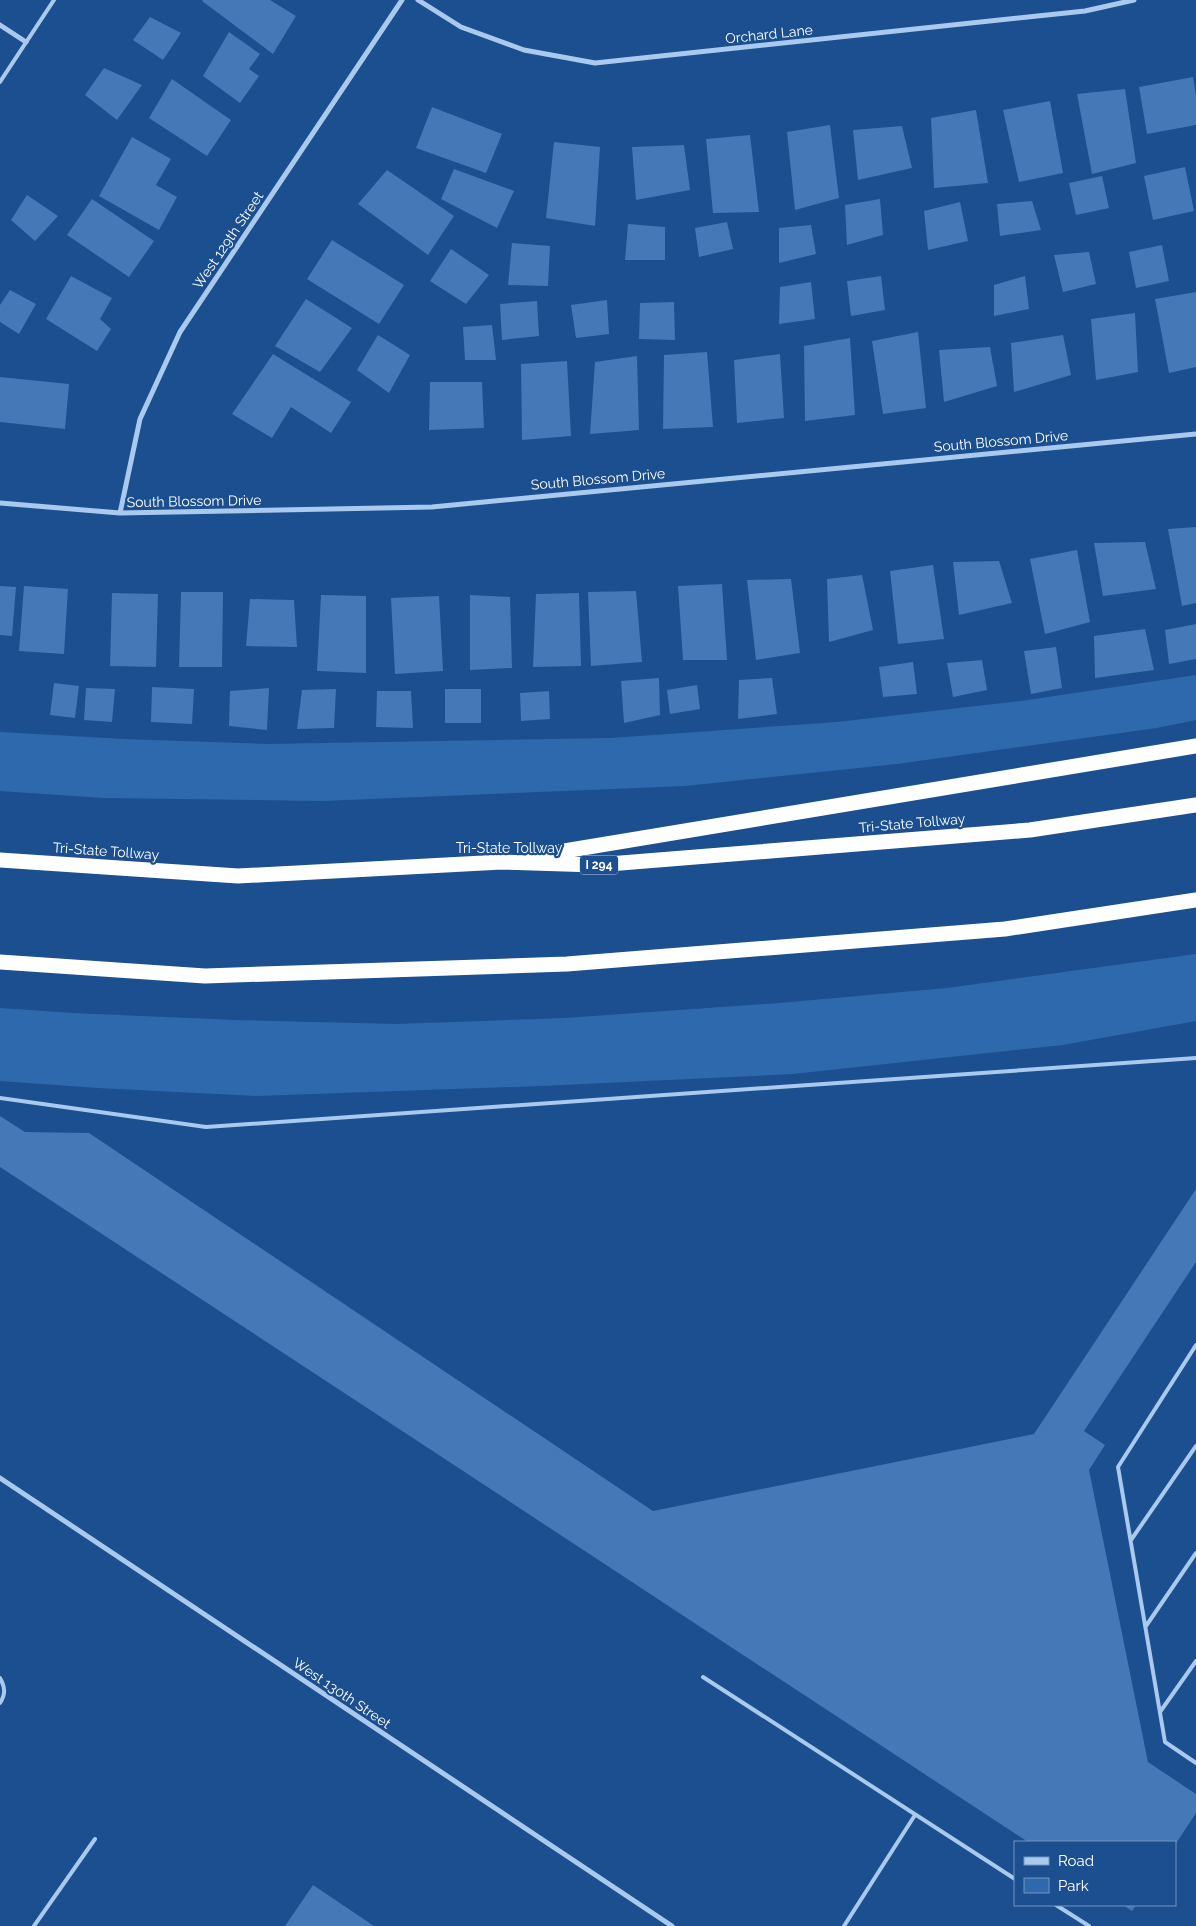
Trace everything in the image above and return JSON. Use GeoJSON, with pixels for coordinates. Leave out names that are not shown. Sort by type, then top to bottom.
{"type":"FeatureCollection","features":[{"type":"Feature","properties":{"kind":"highway"},"geometry":{"type":"LineString","coordinates":[[502,862],[1196,746]]}},
{"type":"Feature","properties":{"kind":"highway","name":"Tri-State Tollway"},"geometry":{"type":"LineString","coordinates":[[0,860],[238,876],[502,862],[596,865],[1020,831],[1196,805]]}},
{"type":"Feature","properties":{"kind":"highway"},"geometry":{"type":"LineString","coordinates":[[0,962],[205,976],[567,964],[1005,929],[1196,900]]}},
{"type":"Feature","properties":{"kind":"street","name":"West 129th Street"},"geometry":{"type":"LineString","coordinates":[[120,513],[140,419],[180,332],[402,0]]}},
{"type":"Feature","properties":{"kind":"street","name":"Orchard Lane"},"geometry":{"type":"LineString","coordinates":[[418,0],[461,27],[524,50],[595,63],[1086,11],[1134,0]]}},
{"type":"Feature","properties":{"kind":"street"},"geometry":{"type":"LineString","coordinates":[[0,25],[26,42]]}},
{"type":"Feature","properties":{"kind":"street","name":"South Blossom Drive"},"geometry":{"type":"LineString","coordinates":[[0,502],[120,513],[432,507],[1196,434]]}},
{"type":"Feature","properties":{"kind":"street","name":"West 130th Street"},"geometry":{"type":"LineString","coordinates":[[0,1478],[672,1926]]}},
{"type":"Feature","properties":{"kind":"lane"},"geometry":{"type":"LineString","coordinates":[[0,82],[54,0]]}},
{"type":"Feature","properties":{"kind":"lane"},"geometry":{"type":"LineString","coordinates":[[0,1098],[206,1127],[1196,1058]]}},
{"type":"Feature","properties":{"kind":"lane"},"geometry":{"type":"LineString","coordinates":[[1196,1345],[1118,1467],[1166,1742],[1196,1763]]}},
{"type":"Feature","properties":{"kind":"lane"},"geometry":{"type":"LineString","coordinates":[[1131,1540],[1196,1446]]}},
{"type":"Feature","properties":{"kind":"lane"},"geometry":{"type":"LineString","coordinates":[[1146,1626],[1196,1552]]}},
{"type":"Feature","properties":{"kind":"lane"},"geometry":{"type":"LineString","coordinates":[[1160,1712],[1196,1661]]}},
{"type":"Feature","properties":{"kind":"lane"},"geometry":{"type":"LineString","coordinates":[[703,1677],[1014,1877]]}},
{"type":"Feature","properties":{"kind":"lane"},"geometry":{"type":"LineString","coordinates":[[0,1678],[4,1686],[3,1698],[0,1702]]}},
{"type":"Feature","properties":{"kind":"lane"},"geometry":{"type":"LineString","coordinates":[[844,1926],[915,1815]]}},
{"type":"Feature","properties":{"kind":"lane"},"geometry":{"type":"LineString","coordinates":[[34,1926],[94,1839]]}},
{"type":"Feature","properties":{"kind":"lane"},"geometry":{"type":"LineString","coordinates":[[1058,1906],[1089,1926]]}},
{"type":"Feature","properties":{"kind":"green space"},"geometry":{"type":"Polygon","coordinates":[[[1196,675],[1196,720],[1157,728],[897,764],[685,786],[322,801],[103,798],[0,791],[0,732],[267,744],[611,738],[837,722],[1021,701],[1196,675]]]}},
{"type":"Feature","properties":{"kind":"green space"},"geometry":{"type":"Polygon","coordinates":[[[1196,954],[1196,1021],[1063,1045],[793,1074],[541,1086],[258,1096],[0,1081],[0,1008],[235,1020],[397,1024],[565,1018],[779,1003],[947,988],[1196,954]]]}},
{"type":"Feature","properties":{"kind":"building"},"geometry":{"type":"Polygon","coordinates":[[[203,0],[270,0],[296,16],[273,54],[203,0]]]}},
{"type":"Feature","properties":{"kind":"building"},"geometry":{"type":"Polygon","coordinates":[[[150,17],[181,33],[163,60],[133,40],[150,17]]]}},
{"type":"Feature","properties":{"kind":"building"},"geometry":{"type":"Polygon","coordinates":[[[229,32],[260,54],[249,69],[259,76],[240,103],[203,76],[229,32]]]}},
{"type":"Feature","properties":{"kind":"building"},"geometry":{"type":"Polygon","coordinates":[[[104,68],[142,85],[117,120],[85,95],[104,68]]]}},
{"type":"Feature","properties":{"kind":"building"},"geometry":{"type":"Polygon","coordinates":[[[1193,77],[1196,96],[1196,125],[1147,134],[1139,87],[1193,77]]]}},
{"type":"Feature","properties":{"kind":"building"},"geometry":{"type":"Polygon","coordinates":[[[172,79],[231,120],[207,156],[149,118],[172,79]]]}},
{"type":"Feature","properties":{"kind":"building"},"geometry":{"type":"Polygon","coordinates":[[[1125,89],[1136,163],[1092,174],[1077,94],[1125,89]]]}},
{"type":"Feature","properties":{"kind":"building"},"geometry":{"type":"Polygon","coordinates":[[[1050,101],[1063,173],[1019,182],[1003,110],[1050,101]]]}},
{"type":"Feature","properties":{"kind":"building"},"geometry":{"type":"Polygon","coordinates":[[[432,107],[502,134],[486,173],[416,148],[432,107]]]}},
{"type":"Feature","properties":{"kind":"building"},"geometry":{"type":"Polygon","coordinates":[[[976,110],[988,183],[934,188],[931,118],[976,110]]]}},
{"type":"Feature","properties":{"kind":"building"},"geometry":{"type":"Polygon","coordinates":[[[830,125],[839,198],[795,210],[787,132],[830,125]]]}},
{"type":"Feature","properties":{"kind":"building"},"geometry":{"type":"Polygon","coordinates":[[[902,126],[912,168],[858,180],[853,130],[902,126]]]}},
{"type":"Feature","properties":{"kind":"building"},"geometry":{"type":"Polygon","coordinates":[[[750,135],[759,212],[713,213],[706,139],[750,135]]]}},
{"type":"Feature","properties":{"kind":"building"},"geometry":{"type":"Polygon","coordinates":[[[132,137],[171,159],[156,185],[177,197],[159,230],[99,196],[132,137]]]}},
{"type":"Feature","properties":{"kind":"building"},"geometry":{"type":"Polygon","coordinates":[[[554,142],[600,147],[595,226],[546,218],[554,142]]]}},
{"type":"Feature","properties":{"kind":"building"},"geometry":{"type":"Polygon","coordinates":[[[684,145],[690,190],[636,200],[632,147],[684,145]]]}},
{"type":"Feature","properties":{"kind":"building"},"geometry":{"type":"Polygon","coordinates":[[[1185,167],[1194,211],[1153,220],[1144,176],[1185,167]]]}},
{"type":"Feature","properties":{"kind":"building"},"geometry":{"type":"Polygon","coordinates":[[[454,169],[514,191],[497,228],[441,199],[454,169]]]}},
{"type":"Feature","properties":{"kind":"building"},"geometry":{"type":"Polygon","coordinates":[[[387,170],[454,216],[428,255],[358,204],[387,170]]]}},
{"type":"Feature","properties":{"kind":"building"},"geometry":{"type":"Polygon","coordinates":[[[1102,176],[1109,208],[1076,215],[1069,183],[1102,176]]]}},
{"type":"Feature","properties":{"kind":"building"},"geometry":{"type":"Polygon","coordinates":[[[27,195],[58,216],[35,241],[11,220],[27,195]]]}},
{"type":"Feature","properties":{"kind":"building"},"geometry":{"type":"Polygon","coordinates":[[[92,199],[154,241],[129,277],[67,235],[92,199]]]}},
{"type":"Feature","properties":{"kind":"building"},"geometry":{"type":"Polygon","coordinates":[[[880,199],[883,235],[847,245],[845,205],[880,199]]]}},
{"type":"Feature","properties":{"kind":"building"},"geometry":{"type":"Polygon","coordinates":[[[1032,201],[1041,230],[1000,236],[997,204],[1032,201]]]}},
{"type":"Feature","properties":{"kind":"building"},"geometry":{"type":"Polygon","coordinates":[[[960,202],[968,241],[928,250],[924,211],[960,202]]]}},
{"type":"Feature","properties":{"kind":"building"},"geometry":{"type":"Polygon","coordinates":[[[727,222],[733,249],[699,257],[695,228],[727,222]]]}},
{"type":"Feature","properties":{"kind":"building"},"geometry":{"type":"Polygon","coordinates":[[[628,224],[665,227],[665,260],[625,260],[628,224]]]}},
{"type":"Feature","properties":{"kind":"building"},"geometry":{"type":"Polygon","coordinates":[[[811,225],[816,254],[779,263],[779,228],[811,225]]]}},
{"type":"Feature","properties":{"kind":"building"},"geometry":{"type":"Polygon","coordinates":[[[332,240],[404,285],[379,324],[307,279],[332,240]]]}},
{"type":"Feature","properties":{"kind":"building"},"geometry":{"type":"Polygon","coordinates":[[[512,243],[550,246],[548,286],[508,285],[512,243]]]}},
{"type":"Feature","properties":{"kind":"building"},"geometry":{"type":"Polygon","coordinates":[[[1162,245],[1169,281],[1136,288],[1129,252],[1162,245]]]}},
{"type":"Feature","properties":{"kind":"building"},"geometry":{"type":"Polygon","coordinates":[[[451,249],[489,275],[466,304],[430,281],[451,249]]]}},
{"type":"Feature","properties":{"kind":"building"},"geometry":{"type":"Polygon","coordinates":[[[1089,252],[1096,284],[1063,292],[1054,255],[1089,252]]]}},
{"type":"Feature","properties":{"kind":"building"},"geometry":{"type":"Polygon","coordinates":[[[71,276],[112,298],[100,319],[111,329],[97,351],[46,319],[71,276]]]}},
{"type":"Feature","properties":{"kind":"building"},"geometry":{"type":"Polygon","coordinates":[[[881,276],[885,310],[851,316],[847,281],[881,276]]]}},
{"type":"Feature","properties":{"kind":"building"},"geometry":{"type":"Polygon","coordinates":[[[1025,276],[1029,309],[994,316],[994,285],[1025,276]]]}},
{"type":"Feature","properties":{"kind":"building"},"geometry":{"type":"Polygon","coordinates":[[[811,282],[815,319],[779,324],[780,287],[811,282]]]}},
{"type":"Feature","properties":{"kind":"building"},"geometry":{"type":"Polygon","coordinates":[[[10,290],[36,304],[19,334],[0,322],[0,305],[10,290]]]}},
{"type":"Feature","properties":{"kind":"building"},"geometry":{"type":"Polygon","coordinates":[[[1196,292],[1196,367],[1169,373],[1155,299],[1196,292]]]}},
{"type":"Feature","properties":{"kind":"building"},"geometry":{"type":"Polygon","coordinates":[[[306,299],[352,328],[320,372],[275,346],[306,299]]]}},
{"type":"Feature","properties":{"kind":"building"},"geometry":{"type":"Polygon","coordinates":[[[607,300],[609,334],[576,338],[571,305],[607,300]]]}},
{"type":"Feature","properties":{"kind":"building"},"geometry":{"type":"Polygon","coordinates":[[[537,301],[539,336],[502,340],[500,304],[537,301]]]}},
{"type":"Feature","properties":{"kind":"building"},"geometry":{"type":"Polygon","coordinates":[[[674,302],[675,340],[639,339],[640,303],[674,302]]]}},
{"type":"Feature","properties":{"kind":"building"},"geometry":{"type":"Polygon","coordinates":[[[1135,313],[1138,372],[1096,380],[1091,319],[1135,313]]]}},
{"type":"Feature","properties":{"kind":"building"},"geometry":{"type":"Polygon","coordinates":[[[492,325],[496,360],[465,360],[463,327],[492,325]]]}},
{"type":"Feature","properties":{"kind":"building"},"geometry":{"type":"Polygon","coordinates":[[[918,332],[926,408],[883,414],[872,341],[918,332]]]}},
{"type":"Feature","properties":{"kind":"building"},"geometry":{"type":"Polygon","coordinates":[[[378,335],[410,355],[389,393],[357,370],[378,335]]]}},
{"type":"Feature","properties":{"kind":"building"},"geometry":{"type":"Polygon","coordinates":[[[1063,335],[1071,375],[1014,392],[1011,343],[1063,335]]]}},
{"type":"Feature","properties":{"kind":"building"},"geometry":{"type":"Polygon","coordinates":[[[850,338],[855,415],[805,421],[804,346],[850,338]]]}},
{"type":"Feature","properties":{"kind":"building"},"geometry":{"type":"Polygon","coordinates":[[[990,347],[997,386],[944,402],[939,350],[990,347]]]}},
{"type":"Feature","properties":{"kind":"building"},"geometry":{"type":"Polygon","coordinates":[[[707,352],[713,427],[663,429],[664,355],[707,352]]]}},
{"type":"Feature","properties":{"kind":"building"},"geometry":{"type":"Polygon","coordinates":[[[273,354],[351,402],[331,433],[291,407],[272,438],[232,414],[273,354]]]}},
{"type":"Feature","properties":{"kind":"building"},"geometry":{"type":"Polygon","coordinates":[[[780,354],[784,418],[737,423],[734,360],[780,354]]]}},
{"type":"Feature","properties":{"kind":"building"},"geometry":{"type":"Polygon","coordinates":[[[637,356],[639,430],[590,434],[595,362],[637,356]]]}},
{"type":"Feature","properties":{"kind":"building"},"geometry":{"type":"Polygon","coordinates":[[[567,361],[571,436],[522,440],[521,364],[567,361]]]}},
{"type":"Feature","properties":{"kind":"building"},"geometry":{"type":"Polygon","coordinates":[[[0,377],[69,384],[65,429],[0,422],[0,377]]]}},
{"type":"Feature","properties":{"kind":"building"},"geometry":{"type":"Polygon","coordinates":[[[430,382],[482,382],[484,428],[429,430],[430,382]]]}},
{"type":"Feature","properties":{"kind":"building"},"geometry":{"type":"Polygon","coordinates":[[[1196,527],[1196,603],[1182,606],[1168,529],[1196,527]]]}},
{"type":"Feature","properties":{"kind":"building"},"geometry":{"type":"Polygon","coordinates":[[[1145,542],[1156,589],[1103,596],[1094,543],[1145,542]]]}},
{"type":"Feature","properties":{"kind":"building"},"geometry":{"type":"Polygon","coordinates":[[[1077,550],[1090,622],[1045,634],[1030,559],[1077,550]]]}},
{"type":"Feature","properties":{"kind":"building"},"geometry":{"type":"Polygon","coordinates":[[[999,561],[1012,603],[959,615],[953,562],[999,561]]]}},
{"type":"Feature","properties":{"kind":"building"},"geometry":{"type":"Polygon","coordinates":[[[933,565],[944,639],[898,644],[890,571],[933,565]]]}},
{"type":"Feature","properties":{"kind":"building"},"geometry":{"type":"Polygon","coordinates":[[[862,575],[873,630],[829,642],[827,579],[862,575]]]}},
{"type":"Feature","properties":{"kind":"building"},"geometry":{"type":"Polygon","coordinates":[[[791,579],[800,653],[756,660],[747,580],[791,579]]]}},
{"type":"Feature","properties":{"kind":"building"},"geometry":{"type":"Polygon","coordinates":[[[722,584],[727,660],[683,660],[678,586],[722,584]]]}},
{"type":"Feature","properties":{"kind":"building"},"geometry":{"type":"Polygon","coordinates":[[[0,586],[16,587],[12,636],[0,635],[0,586]]]}},
{"type":"Feature","properties":{"kind":"building"},"geometry":{"type":"Polygon","coordinates":[[[24,586],[68,589],[64,654],[19,651],[24,586]]]}},
{"type":"Feature","properties":{"kind":"building"},"geometry":{"type":"Polygon","coordinates":[[[636,591],[642,662],[591,666],[588,592],[636,591]]]}},
{"type":"Feature","properties":{"kind":"building"},"geometry":{"type":"Polygon","coordinates":[[[181,592],[223,592],[222,667],[179,667],[181,592]]]}},
{"type":"Feature","properties":{"kind":"building"},"geometry":{"type":"Polygon","coordinates":[[[112,593],[158,594],[156,667],[110,666],[112,593]]]}},
{"type":"Feature","properties":{"kind":"building"},"geometry":{"type":"Polygon","coordinates":[[[579,593],[581,666],[533,667],[536,594],[579,593]]]}},
{"type":"Feature","properties":{"kind":"building"},"geometry":{"type":"Polygon","coordinates":[[[321,595],[366,596],[366,673],[317,671],[321,595]]]}},
{"type":"Feature","properties":{"kind":"building"},"geometry":{"type":"Polygon","coordinates":[[[470,595],[510,597],[512,668],[470,670],[470,595]]]}},
{"type":"Feature","properties":{"kind":"building"},"geometry":{"type":"Polygon","coordinates":[[[439,596],[443,671],[395,674],[391,598],[439,596]]]}},
{"type":"Feature","properties":{"kind":"building"},"geometry":{"type":"Polygon","coordinates":[[[250,599],[294,600],[297,647],[246,646],[250,599]]]}},
{"type":"Feature","properties":{"kind":"building"},"geometry":{"type":"Polygon","coordinates":[[[1196,624],[1196,659],[1169,664],[1165,630],[1196,624]]]}},
{"type":"Feature","properties":{"kind":"building"},"geometry":{"type":"Polygon","coordinates":[[[1145,629],[1154,670],[1095,678],[1094,636],[1145,629]]]}},
{"type":"Feature","properties":{"kind":"building"},"geometry":{"type":"Polygon","coordinates":[[[1056,647],[1062,688],[1031,694],[1024,651],[1056,647]]]}},
{"type":"Feature","properties":{"kind":"building"},"geometry":{"type":"Polygon","coordinates":[[[982,660],[987,690],[953,697],[947,663],[982,660]]]}},
{"type":"Feature","properties":{"kind":"building"},"geometry":{"type":"Polygon","coordinates":[[[913,662],[917,694],[883,697],[879,667],[913,662]]]}},
{"type":"Feature","properties":{"kind":"building"},"geometry":{"type":"Polygon","coordinates":[[[659,678],[660,715],[624,723],[621,681],[659,678]]]}},
{"type":"Feature","properties":{"kind":"building"},"geometry":{"type":"Polygon","coordinates":[[[772,678],[777,714],[738,719],[739,680],[772,678]]]}},
{"type":"Feature","properties":{"kind":"building"},"geometry":{"type":"Polygon","coordinates":[[[54,683],[79,686],[75,718],[50,715],[54,683]]]}},
{"type":"Feature","properties":{"kind":"building"},"geometry":{"type":"Polygon","coordinates":[[[697,685],[700,709],[670,714],[667,690],[697,685]]]}},
{"type":"Feature","properties":{"kind":"building"},"geometry":{"type":"Polygon","coordinates":[[[152,687],[194,689],[192,724],[151,722],[152,687]]]}},
{"type":"Feature","properties":{"kind":"building"},"geometry":{"type":"Polygon","coordinates":[[[86,688],[115,689],[112,722],[84,720],[86,688]]]}},
{"type":"Feature","properties":{"kind":"building"},"geometry":{"type":"Polygon","coordinates":[[[269,688],[267,730],[229,726],[230,691],[269,688]]]}},
{"type":"Feature","properties":{"kind":"building"},"geometry":{"type":"Polygon","coordinates":[[[336,689],[334,728],[297,729],[302,690],[336,689]]]}},
{"type":"Feature","properties":{"kind":"building"},"geometry":{"type":"Polygon","coordinates":[[[445,689],[481,689],[481,723],[445,723],[445,689]]]}},
{"type":"Feature","properties":{"kind":"building"},"geometry":{"type":"Polygon","coordinates":[[[377,691],[411,691],[413,728],[376,727],[377,691]]]}},
{"type":"Feature","properties":{"kind":"building"},"geometry":{"type":"Polygon","coordinates":[[[549,691],[550,719],[521,721],[520,693],[549,691]]]}},
{"type":"Feature","properties":{"kind":"building"},"geometry":{"type":"Polygon","coordinates":[[[0,1116],[25,1132],[89,1133],[653,1511],[1034,1434],[1196,1189],[1196,1262],[1084,1431],[1105,1445],[1089,1470],[1148,1762],[1196,1794],[1196,1813],[1176,1843],[1176,1841],[1026,1841],[0,1167],[0,1116]]]}},
{"type":"Feature","properties":{"kind":"building"},"geometry":{"type":"Polygon","coordinates":[[[313,1885],[374,1926],[285,1926],[313,1885]]]}},
{"type":"Feature","properties":{"kind":"building"},"geometry":{"type":"Polygon","coordinates":[[[1124,1906],[1135,1906],[1132,1911],[1124,1906]]]}}]}
